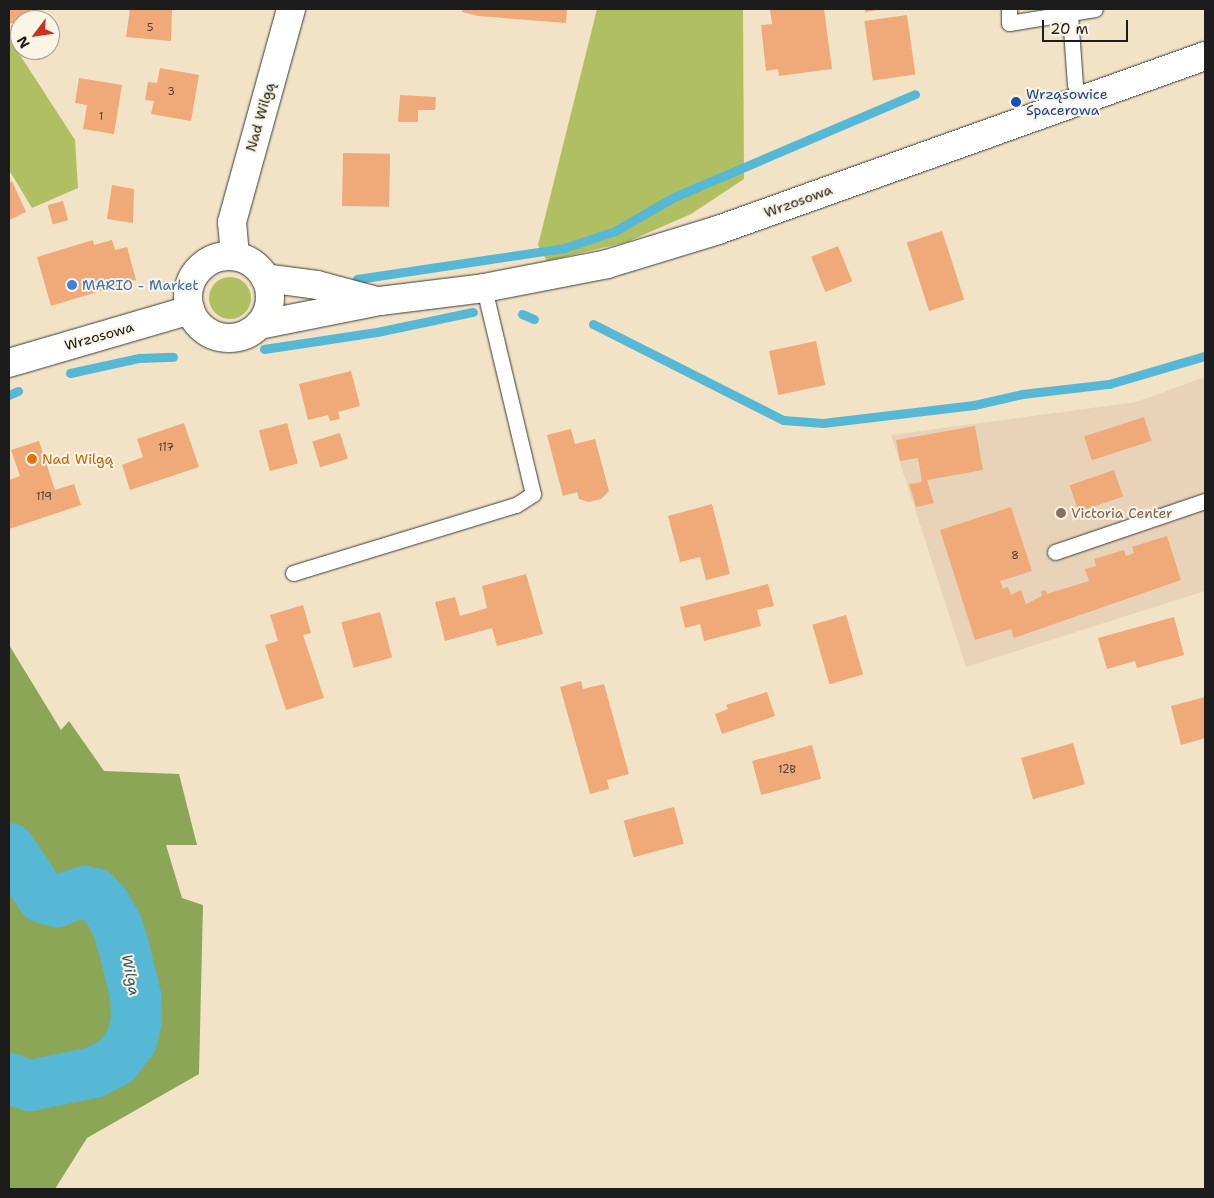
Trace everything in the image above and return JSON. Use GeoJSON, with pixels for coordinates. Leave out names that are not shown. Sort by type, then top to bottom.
{"type":"FeatureCollection","features":[{"type":"Feature","properties":{"kind":"street","name":"Nad Wilgą"},"geometry":{"type":"LineString","coordinates":[[235,256],[232,222],[291,9]]}},
{"type":"Feature","properties":{"kind":"street","name":"Wrzosowa"},"geometry":{"type":"LineString","coordinates":[[259,325],[380,301],[484,288],[607,264],[708,233],[1205,56]]}},
{"type":"Feature","properties":{"kind":"street"},"geometry":{"type":"LineString","coordinates":[[235,256],[258,268],[265,278],[270,302],[259,325],[241,336],[220,338],[196,323],[190,310],[189,286],[194,275],[211,260],[235,256]]}},
{"type":"Feature","properties":{"kind":"street","name":"Wrzosowa"},"geometry":{"type":"LineString","coordinates":[[265,278],[317,285],[380,301]]}},
{"type":"Feature","properties":{"kind":"street","name":"Wrzosowa"},"geometry":{"type":"LineString","coordinates":[[9,363],[190,310]]}},
{"type":"Feature","properties":{"kind":"lane"},"geometry":{"type":"LineString","coordinates":[[1009,9],[1009,23],[1070,15],[1095,9]]}},
{"type":"Feature","properties":{"kind":"lane"},"geometry":{"type":"LineString","coordinates":[[1070,15],[1075,84],[1081,101]]}},
{"type":"Feature","properties":{"kind":"lane"},"geometry":{"type":"LineString","coordinates":[[293,573],[516,506],[534,494],[484,288]]}},
{"type":"Feature","properties":{"kind":"lane"},"geometry":{"type":"LineString","coordinates":[[1055,552],[1205,501]]}},
{"type":"Feature","properties":{"kind":"shaded area","name":"Victoria Center"},"geometry":{"type":"Polygon","coordinates":[[[1205,377],[1205,591],[966,667],[891,435],[1136,402],[1205,377]]]}},
{"type":"Feature","properties":{"kind":"green space"},"geometry":{"type":"Polygon","coordinates":[[[597,9],[743,9],[744,179],[691,214],[627,242],[547,261],[538,245],[597,9]]]}},
{"type":"Feature","properties":{"kind":"green space"},"geometry":{"type":"Polygon","coordinates":[[[9,38],[10,60],[23,60],[75,140],[78,188],[32,208],[9,170],[9,38]]]}},
{"type":"Feature","properties":{"kind":"green space"},"geometry":{"type":"Polygon","coordinates":[[[230,277],[245,283],[251,298],[245,313],[230,319],[215,313],[209,298],[215,283],[230,277]]]}},
{"type":"Feature","properties":{"kind":"green space"},"geometry":{"type":"Polygon","coordinates":[[[9,645],[61,730],[69,721],[104,771],[179,774],[197,845],[166,845],[182,898],[203,905],[199,1074],[87,1138],[55,1189],[9,1189],[9,645]]]}},
{"type":"Feature","properties":{"kind":"building"},"geometry":{"type":"Polygon","coordinates":[[[9,9],[30,9],[10,10],[9,23],[9,9]]]}},
{"type":"Feature","properties":{"kind":"building"},"geometry":{"type":"Polygon","coordinates":[[[130,9],[172,9],[171,41],[126,37],[130,9]]]}},
{"type":"Feature","properties":{"kind":"building"},"geometry":{"type":"Polygon","coordinates":[[[463,9],[567,9],[566,23],[478,16],[462,12],[463,9]]]}},
{"type":"Feature","properties":{"kind":"building"},"geometry":{"type":"Polygon","coordinates":[[[770,9],[824,9],[832,69],[779,76],[778,69],[766,71],[761,25],[772,24],[770,9]]]}},
{"type":"Feature","properties":{"kind":"building"},"geometry":{"type":"Polygon","coordinates":[[[865,9],[878,9],[878,10],[865,12],[865,9]]]}},
{"type":"Feature","properties":{"kind":"building"},"geometry":{"type":"Polygon","coordinates":[[[907,15],[915,74],[873,80],[864,21],[907,15]]]}},
{"type":"Feature","properties":{"kind":"building"},"geometry":{"type":"Polygon","coordinates":[[[160,68],[199,75],[191,121],[151,114],[154,101],[145,100],[148,82],[157,83],[160,68]]]}},
{"type":"Feature","properties":{"kind":"building"},"geometry":{"type":"Polygon","coordinates":[[[79,78],[122,85],[114,134],[83,129],[87,105],[75,103],[79,78]]]}},
{"type":"Feature","properties":{"kind":"building"},"geometry":{"type":"Polygon","coordinates":[[[400,95],[436,97],[435,110],[418,110],[418,122],[398,122],[400,95]]]}},
{"type":"Feature","properties":{"kind":"building"},"geometry":{"type":"Polygon","coordinates":[[[343,153],[390,154],[389,207],[342,206],[343,153]]]}},
{"type":"Feature","properties":{"kind":"building"},"geometry":{"type":"Polygon","coordinates":[[[12,181],[26,212],[9,220],[9,183],[12,181]]]}},
{"type":"Feature","properties":{"kind":"building"},"geometry":{"type":"Polygon","coordinates":[[[112,185],[134,189],[133,223],[107,219],[112,185]]]}},
{"type":"Feature","properties":{"kind":"building"},"geometry":{"type":"Polygon","coordinates":[[[63,201],[68,220],[53,224],[48,205],[63,201]]]}},
{"type":"Feature","properties":{"kind":"building"},"geometry":{"type":"Polygon","coordinates":[[[942,231],[964,299],[929,311],[907,242],[942,231]]]}},
{"type":"Feature","properties":{"kind":"building"},"geometry":{"type":"Polygon","coordinates":[[[93,240],[94,245],[112,240],[115,250],[127,247],[136,280],[51,306],[37,257],[93,240]]]}},
{"type":"Feature","properties":{"kind":"building"},"geometry":{"type":"Polygon","coordinates":[[[838,246],[852,281],[825,292],[811,257],[838,246]]]}},
{"type":"Feature","properties":{"kind":"building"},"geometry":{"type":"Polygon","coordinates":[[[816,341],[825,385],[778,395],[769,351],[816,341]]]}},
{"type":"Feature","properties":{"kind":"building"},"geometry":{"type":"Polygon","coordinates":[[[351,371],[360,406],[338,412],[340,419],[330,421],[328,415],[308,420],[299,384],[351,371]]]}},
{"type":"Feature","properties":{"kind":"building"},"geometry":{"type":"Polygon","coordinates":[[[1144,417],[1152,441],[1092,460],[1084,436],[1144,417]]]}},
{"type":"Feature","properties":{"kind":"building"},"geometry":{"type":"Polygon","coordinates":[[[184,423],[199,467],[130,490],[122,465],[143,457],[137,439],[184,423]]]}},
{"type":"Feature","properties":{"kind":"building"},"geometry":{"type":"Polygon","coordinates":[[[287,423],[298,464],[270,471],[259,431],[287,423]]]}},
{"type":"Feature","properties":{"kind":"building"},"geometry":{"type":"Polygon","coordinates":[[[975,426],[983,470],[927,480],[934,503],[916,507],[909,484],[922,482],[918,458],[900,461],[896,440],[975,426]]]}},
{"type":"Feature","properties":{"kind":"building"},"geometry":{"type":"Polygon","coordinates":[[[571,429],[575,444],[595,439],[609,491],[601,499],[589,502],[579,499],[577,492],[563,496],[547,435],[571,429]]]}},
{"type":"Feature","properties":{"kind":"building"},"geometry":{"type":"Polygon","coordinates":[[[340,433],[348,459],[320,467],[312,441],[340,433]]]}},
{"type":"Feature","properties":{"kind":"building"},"geometry":{"type":"Polygon","coordinates":[[[39,441],[55,490],[74,484],[81,505],[9,529],[9,480],[20,476],[11,450],[39,441]]]}},
{"type":"Feature","properties":{"kind":"building"},"geometry":{"type":"Polygon","coordinates":[[[1114,470],[1123,496],[1079,512],[1070,485],[1114,470]]]}},
{"type":"Feature","properties":{"kind":"building"},"geometry":{"type":"Polygon","coordinates":[[[712,504],[730,574],[706,580],[700,557],[680,562],[668,516],[712,504]]]}},
{"type":"Feature","properties":{"kind":"building"},"geometry":{"type":"Polygon","coordinates":[[[1011,507],[1032,571],[1000,581],[1003,589],[1008,587],[1011,595],[1021,590],[1026,604],[1042,596],[1041,591],[1046,590],[1047,594],[1089,581],[1085,569],[1096,566],[1094,559],[1124,550],[1126,556],[1134,553],[1132,547],[1167,536],[1181,580],[1014,638],[1011,629],[975,640],[940,530],[1011,507]]]}},
{"type":"Feature","properties":{"kind":"building"},"geometry":{"type":"Polygon","coordinates":[[[526,574],[543,634],[497,646],[492,628],[445,641],[435,602],[455,597],[460,616],[487,608],[482,586],[526,574]]]}},
{"type":"Feature","properties":{"kind":"building"},"geometry":{"type":"Polygon","coordinates":[[[768,584],[774,606],[757,610],[761,626],[704,641],[700,624],[685,628],[680,607],[768,584]]]}},
{"type":"Feature","properties":{"kind":"building"},"geometry":{"type":"Polygon","coordinates":[[[303,605],[311,633],[303,635],[324,698],[286,710],[265,645],[278,641],[270,615],[303,605]]]}},
{"type":"Feature","properties":{"kind":"building"},"geometry":{"type":"Polygon","coordinates":[[[380,612],[392,657],[354,668],[341,622],[380,612]]]}},
{"type":"Feature","properties":{"kind":"building"},"geometry":{"type":"Polygon","coordinates":[[[846,615],[863,675],[829,684],[812,625],[846,615]]]}},
{"type":"Feature","properties":{"kind":"building"},"geometry":{"type":"Polygon","coordinates":[[[1174,617],[1184,655],[1137,668],[1135,661],[1107,669],[1098,638],[1174,617]]]}},
{"type":"Feature","properties":{"kind":"building"},"geometry":{"type":"Polygon","coordinates":[[[581,681],[583,689],[604,684],[629,774],[607,780],[609,789],[590,794],[560,687],[581,681]]]}},
{"type":"Feature","properties":{"kind":"building"},"geometry":{"type":"Polygon","coordinates":[[[767,692],[775,716],[722,734],[715,714],[728,709],[726,705],[767,692]]]}},
{"type":"Feature","properties":{"kind":"building"},"geometry":{"type":"Polygon","coordinates":[[[1205,697],[1205,738],[1181,745],[1171,706],[1205,697]]]}},
{"type":"Feature","properties":{"kind":"building"},"geometry":{"type":"Polygon","coordinates":[[[1073,743],[1085,784],[1033,799],[1021,758],[1073,743]]]}},
{"type":"Feature","properties":{"kind":"building"},"geometry":{"type":"Polygon","coordinates":[[[812,745],[821,779],[761,795],[752,761],[812,745]]]}},
{"type":"Feature","properties":{"kind":"building"},"geometry":{"type":"Polygon","coordinates":[[[674,807],[684,844],[634,857],[624,820],[674,807]]]}},
{"type":"Feature","properties":{"kind":"waterway"},"geometry":{"type":"LineString","coordinates":[[357,279],[564,248],[615,231],[674,197],[915,94]]}},
{"type":"Feature","properties":{"kind":"waterway"},"geometry":{"type":"LineString","coordinates":[[264,349],[377,332],[473,312]]}},
{"type":"Feature","properties":{"kind":"waterway"},"geometry":{"type":"LineString","coordinates":[[522,314],[534,319]]}},
{"type":"Feature","properties":{"kind":"waterway"},"geometry":{"type":"LineString","coordinates":[[593,324],[783,420],[823,423],[974,405],[1022,394],[1109,384],[1205,356]]}},
{"type":"Feature","properties":{"kind":"waterway"},"geometry":{"type":"LineString","coordinates":[[70,373],[139,358],[173,357]]}},
{"type":"Feature","properties":{"kind":"waterway"},"geometry":{"type":"LineString","coordinates":[[9,395],[18,391]]}},
{"type":"Feature","properties":{"kind":"waterway","name":"Wilga"},"geometry":{"type":"LineString","coordinates":[[9,848],[42,897],[56,901],[84,891],[94,893],[103,902],[116,924],[124,949],[135,995],[136,1020],[131,1040],[115,1061],[93,1072],[29,1085],[9,1078]]}},
{"type":"Feature","properties":{"kind":"place","name":"Wrząsowice Spacerowa"},"geometry":{"type":"Point","coordinates":[1016,102]}},
{"type":"Feature","properties":{"kind":"place","name":"MARIO - Market"},"geometry":{"type":"Point","coordinates":[72,285]}},
{"type":"Feature","properties":{"kind":"place","name":"Nad Wilgą"},"geometry":{"type":"Point","coordinates":[32,459]}},
{"type":"Feature","properties":{"kind":"place","name":"Victoria Center"},"geometry":{"type":"Point","coordinates":[1061,513]}}]}
